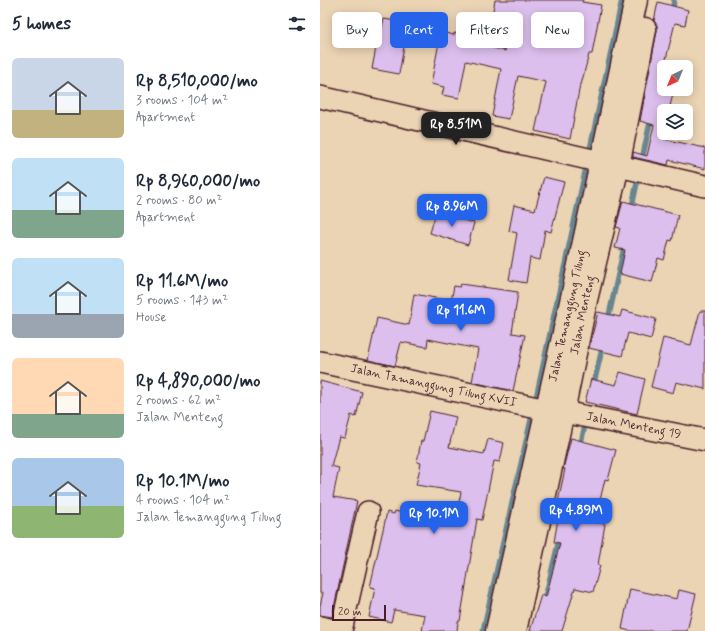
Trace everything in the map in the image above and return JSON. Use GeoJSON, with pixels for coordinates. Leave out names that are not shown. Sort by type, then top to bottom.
{"type":"FeatureCollection","features":[{"type":"Feature","properties":{"kind":"street","name":"Jalan Temanggung Tilung"},"geometry":{"type":"LineString","coordinates":[[497,631],[555,411],[609,164],[636,0]]}},
{"type":"Feature","properties":{"kind":"street"},"geometry":{"type":"LineString","coordinates":[[609,164],[635,72],[651,0]]}},
{"type":"Feature","properties":{"kind":"street"},"geometry":{"type":"LineString","coordinates":[[320,97],[705,186]]}},
{"type":"Feature","properties":{"kind":"street","name":"Jalan Tamanggung Tilung XVII"},"geometry":{"type":"LineString","coordinates":[[320,362],[555,411]]}},
{"type":"Feature","properties":{"kind":"street"},"geometry":{"type":"LineString","coordinates":[[515,631],[555,411]]}},
{"type":"Feature","properties":{"kind":"street","name":"Jalan Menteng 19"},"geometry":{"type":"LineString","coordinates":[[555,411],[705,440]]}},
{"type":"Feature","properties":{"kind":"street"},"geometry":{"type":"LineString","coordinates":[[320,627],[340,631],[368,512]]}},
{"type":"Feature","properties":{"kind":"building"},"geometry":{"type":"Polygon","coordinates":[[[495,0],[583,0],[582,2],[601,5],[592,54],[589,54],[580,85],[570,139],[535,131],[546,82],[518,76],[509,119],[492,116],[501,69],[466,61],[459,98],[442,95],[444,87],[431,84],[438,48],[448,48],[448,34],[454,35],[454,33],[456,33],[456,48],[493,48],[505,51],[506,48],[523,48],[523,12],[493,12],[495,0]]]}},
{"type":"Feature","properties":{"kind":"building"},"geometry":{"type":"Polygon","coordinates":[[[658,2],[688,10],[685,25],[675,23],[666,60],[657,60],[657,96],[672,96],[671,104],[657,104],[657,140],[669,140],[705,148],[705,169],[669,160],[668,165],[633,157],[633,152],[647,156],[654,125],[640,121],[657,31],[657,25],[654,21],[658,2]]]}},
{"type":"Feature","properties":{"kind":"building"},"geometry":{"type":"Polygon","coordinates":[[[384,19],[390,20],[390,48],[404,48],[399,74],[372,69],[376,48],[382,48],[382,27],[384,19]]]}},
{"type":"Feature","properties":{"kind":"building"},"geometry":{"type":"Polygon","coordinates":[[[544,177],[564,182],[551,232],[545,230],[540,260],[530,258],[526,283],[509,280],[517,233],[509,231],[514,205],[535,210],[544,177]]]}},
{"type":"Feature","properties":{"kind":"building"},"geometry":{"type":"Polygon","coordinates":[[[623,201],[678,215],[672,241],[669,240],[664,260],[658,258],[652,282],[620,274],[625,250],[615,248],[620,228],[616,227],[623,201]]]}},
{"type":"Feature","properties":{"kind":"building"},"geometry":{"type":"Polygon","coordinates":[[[436,212],[474,223],[468,245],[430,233],[436,212]]]}},
{"type":"Feature","properties":{"kind":"building"},"geometry":{"type":"Polygon","coordinates":[[[461,284],[518,292],[512,333],[525,335],[513,391],[472,382],[478,349],[428,339],[427,347],[401,342],[395,366],[368,360],[377,318],[409,325],[414,294],[451,301],[454,286],[460,287],[461,284]]]}},
{"type":"Feature","properties":{"kind":"building"},"geometry":{"type":"Polygon","coordinates":[[[622,310],[656,319],[651,339],[628,333],[622,356],[589,348],[598,312],[620,317],[622,310]]]}},
{"type":"Feature","properties":{"kind":"building"},"geometry":{"type":"Polygon","coordinates":[[[700,311],[705,311],[705,389],[676,382],[673,393],[651,387],[663,338],[691,345],[700,311]]]}},
{"type":"Feature","properties":{"kind":"building"},"geometry":{"type":"Polygon","coordinates":[[[620,372],[645,379],[637,414],[585,402],[591,379],[616,385],[620,372]]]}},
{"type":"Feature","properties":{"kind":"building"},"geometry":{"type":"Polygon","coordinates":[[[320,381],[362,392],[356,417],[351,415],[345,438],[339,437],[331,466],[339,468],[333,497],[357,501],[332,617],[320,615],[320,606],[323,593],[320,593],[320,381]]]}},
{"type":"Feature","properties":{"kind":"building"},"geometry":{"type":"Polygon","coordinates":[[[430,411],[456,417],[449,447],[484,454],[488,439],[504,443],[500,462],[494,461],[482,520],[477,519],[457,631],[422,631],[425,615],[394,610],[391,622],[369,617],[375,588],[370,587],[387,512],[394,514],[395,511],[410,515],[455,522],[461,492],[416,485],[421,463],[417,462],[421,441],[423,441],[430,411]]]}},
{"type":"Feature","properties":{"kind":"building"},"geometry":{"type":"Polygon","coordinates":[[[571,438],[616,450],[608,480],[605,479],[595,522],[605,524],[598,565],[600,566],[593,592],[575,588],[562,631],[530,631],[541,595],[546,597],[560,543],[554,542],[560,507],[557,506],[565,469],[563,469],[571,438]]]}},
{"type":"Feature","properties":{"kind":"building"},"geometry":{"type":"Polygon","coordinates":[[[630,589],[677,599],[679,590],[696,594],[687,631],[630,631],[622,629],[630,589]]]}},
{"type":"Feature","properties":{"kind":"waterway"},"geometry":{"type":"LineString","coordinates":[[589,154],[622,0]]}},
{"type":"Feature","properties":{"kind":"waterway"},"geometry":{"type":"LineString","coordinates":[[672,13],[674,0]]}},
{"type":"Feature","properties":{"kind":"waterway"},"geometry":{"type":"LineString","coordinates":[[631,211],[651,118]]}},
{"type":"Feature","properties":{"kind":"waterway"},"geometry":{"type":"LineString","coordinates":[[535,403],[587,163]]}},
{"type":"Feature","properties":{"kind":"waterway"},"geometry":{"type":"LineString","coordinates":[[608,320],[625,243]]}},
{"type":"Feature","properties":{"kind":"waterway"},"geometry":{"type":"LineString","coordinates":[[593,387],[603,345]]}},
{"type":"Feature","properties":{"kind":"waterway"},"geometry":{"type":"LineString","coordinates":[[483,631],[533,411]]}},
{"type":"Feature","properties":{"kind":"waterway"},"geometry":{"type":"LineString","coordinates":[[580,447],[586,421]]}},
{"type":"Feature","properties":{"kind":"waterway"},"geometry":{"type":"LineString","coordinates":[[544,603],[560,536]]}}]}
